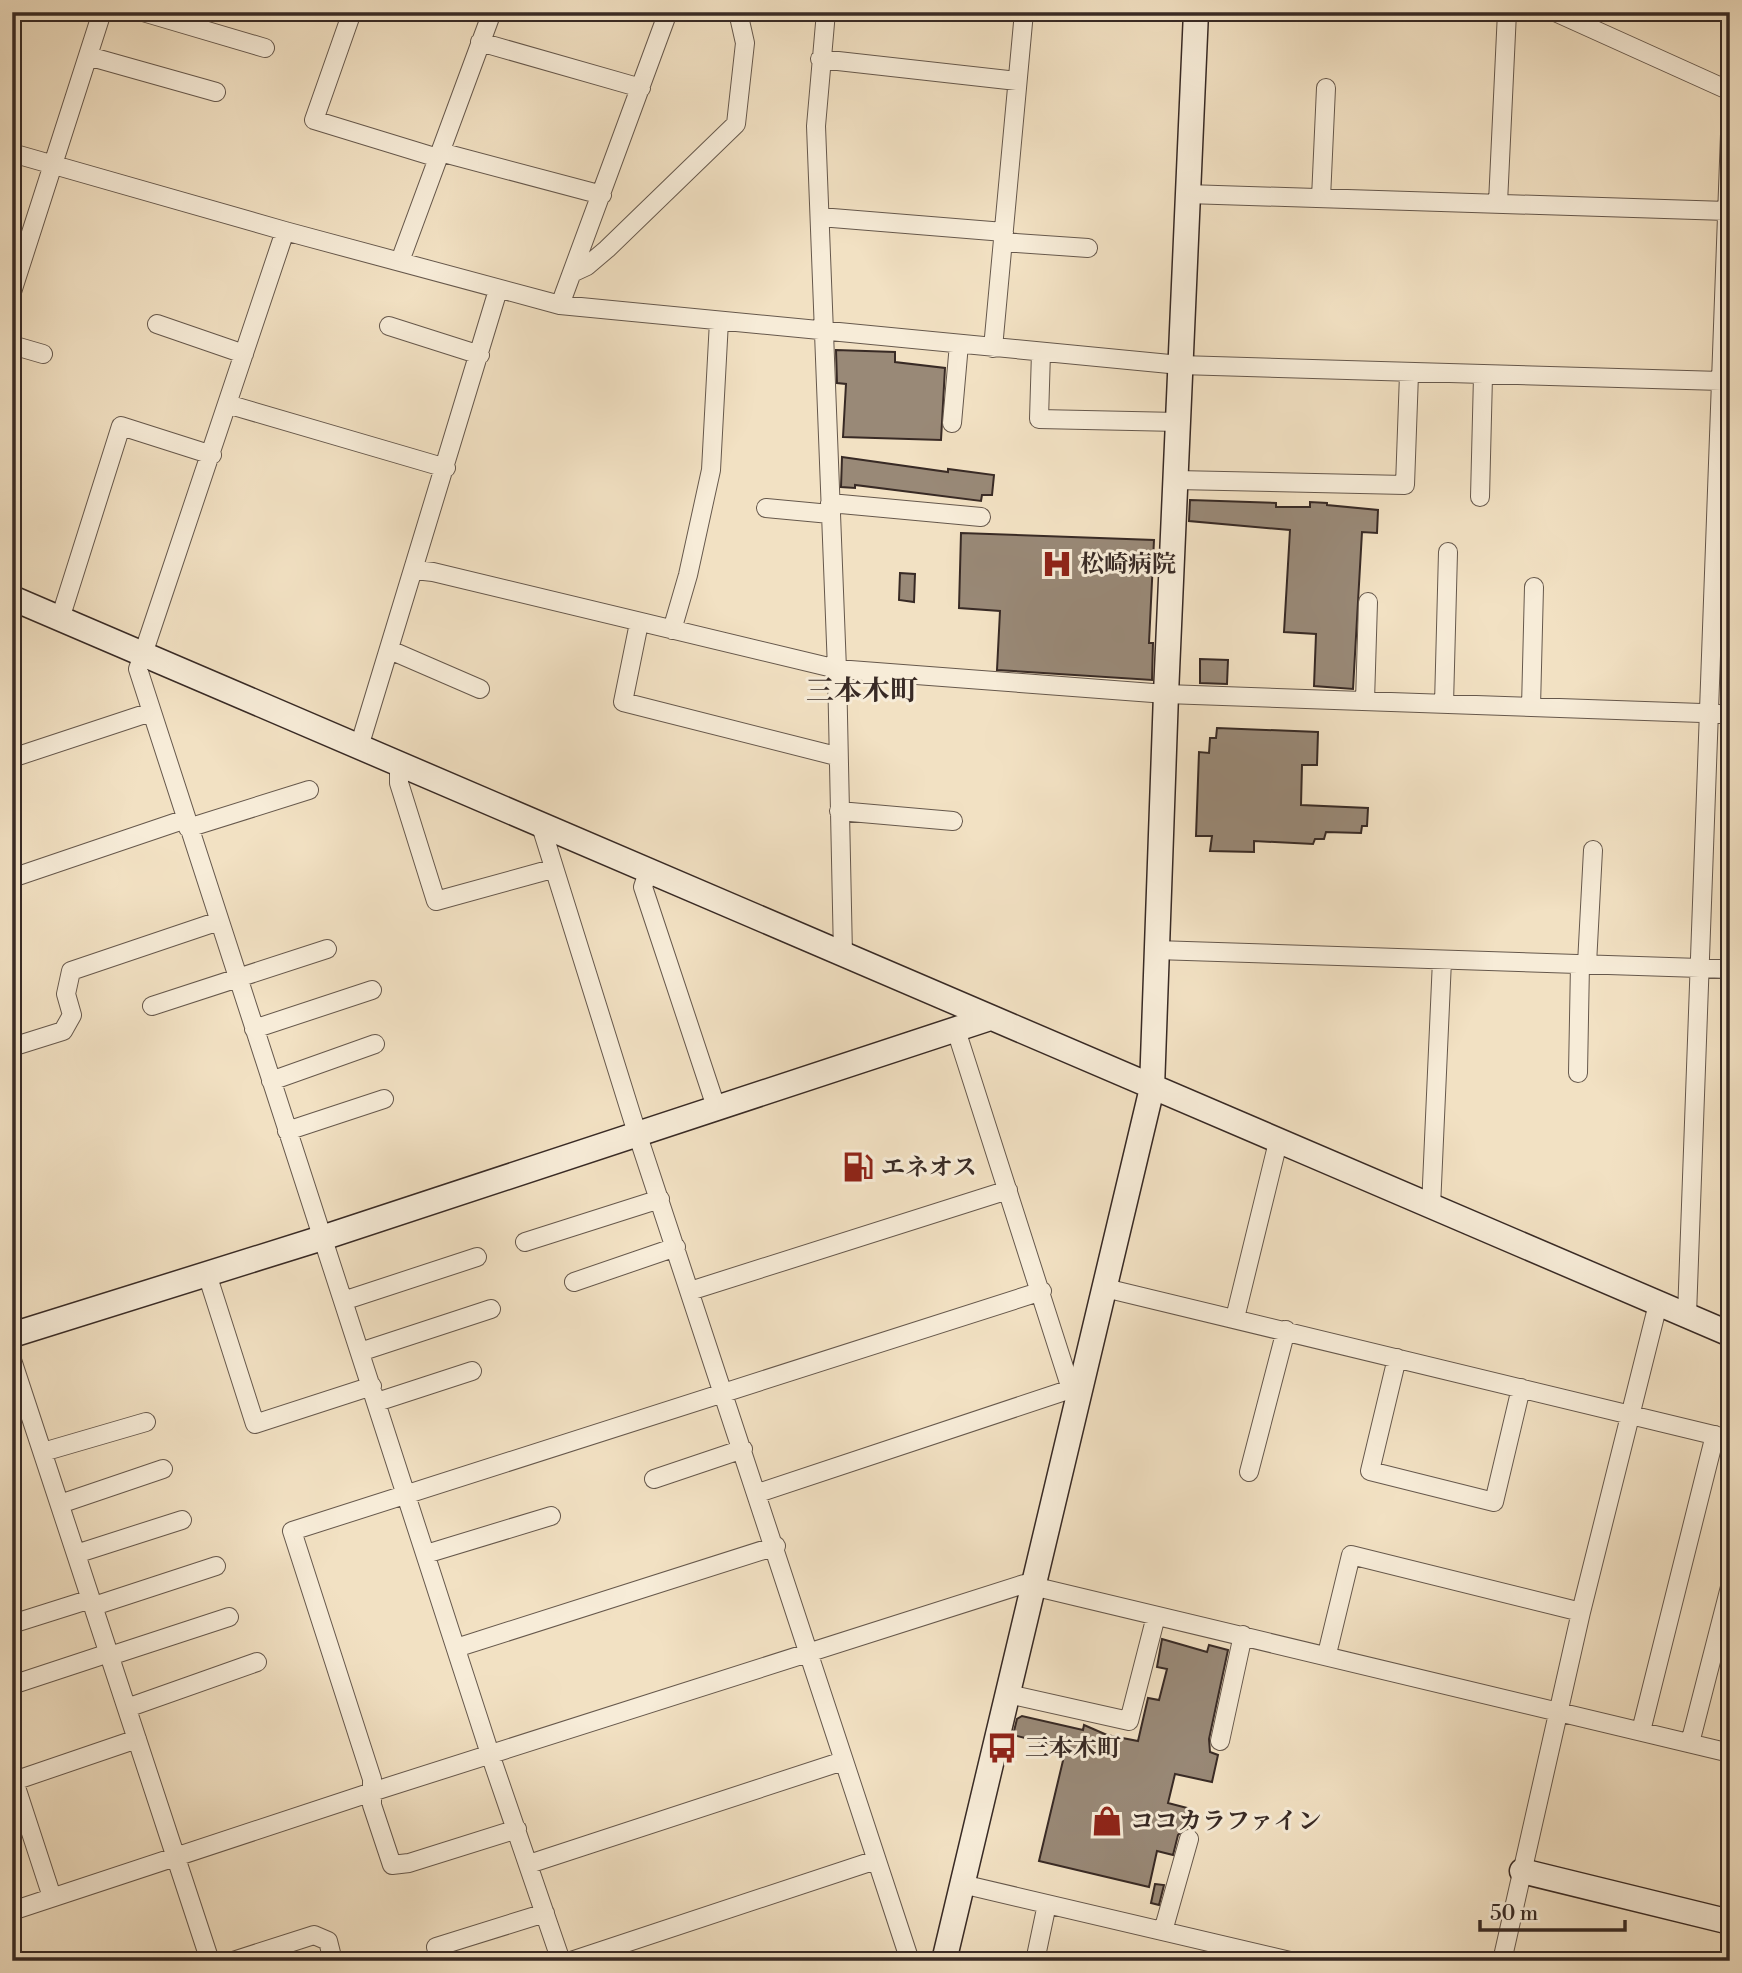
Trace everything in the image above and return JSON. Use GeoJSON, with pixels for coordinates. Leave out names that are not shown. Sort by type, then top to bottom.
{"type":"FeatureCollection","features":[{"type":"Feature","properties":{"kind":"street"},"geometry":{"type":"LineString","coordinates":[[12,292],[20,241],[52,164],[102,12]]}},
{"type":"Feature","properties":{"kind":"street"},"geometry":{"type":"LineString","coordinates":[[143,12],[265,48]]}},
{"type":"Feature","properties":{"kind":"street"},"geometry":{"type":"LineString","coordinates":[[352,12],[314,120],[439,155],[602,195]]}},
{"type":"Feature","properties":{"kind":"street"},"geometry":{"type":"LineString","coordinates":[[400,261],[492,12]]}},
{"type":"Feature","properties":{"kind":"street"},"geometry":{"type":"LineString","coordinates":[[560,305],[668,12]]}},
{"type":"Feature","properties":{"kind":"street"},"geometry":{"type":"LineString","coordinates":[[572,273],[587,266],[607,250],[736,124],[745,43],[738,12]]}},
{"type":"Feature","properties":{"kind":"street"},"geometry":{"type":"LineString","coordinates":[[826,12],[816,126],[836,669],[836,756],[843,955]]}},
{"type":"Feature","properties":{"kind":"street"},"geometry":{"type":"LineString","coordinates":[[993,348],[1024,12]]}},
{"type":"Feature","properties":{"kind":"street"},"geometry":{"type":"LineString","coordinates":[[944,1961],[1034,1584],[1076,1391],[1105,1288],[1152,1088],[1166,694],[1196,12]]}},
{"type":"Feature","properties":{"kind":"street"},"geometry":{"type":"LineString","coordinates":[[1499,203],[1507,12]]}},
{"type":"Feature","properties":{"kind":"street"},"geometry":{"type":"LineString","coordinates":[[1555,12],[1575,16],[1730,91]]}},
{"type":"Feature","properties":{"kind":"street"},"geometry":{"type":"LineString","coordinates":[[481,42],[641,88]]}},
{"type":"Feature","properties":{"kind":"street"},"geometry":{"type":"LineString","coordinates":[[88,56],[216,92]]}},
{"type":"Feature","properties":{"kind":"street"},"geometry":{"type":"LineString","coordinates":[[820,60],[1017,81]]}},
{"type":"Feature","properties":{"kind":"street"},"geometry":{"type":"LineString","coordinates":[[1321,198],[1326,88]]}},
{"type":"Feature","properties":{"kind":"street"},"geometry":{"type":"LineString","coordinates":[[1687,1315],[1709,713],[1725,382],[1730,134]]}},
{"type":"Feature","properties":{"kind":"street"},"geometry":{"type":"LineString","coordinates":[[12,153],[285,231],[560,305],[1180,365],[1725,382]]}},
{"type":"Feature","properties":{"kind":"street"},"geometry":{"type":"LineString","coordinates":[[1187,194],[1727,212]]}},
{"type":"Feature","properties":{"kind":"street"},"geometry":{"type":"LineString","coordinates":[[820,216],[1088,248]]}},
{"type":"Feature","properties":{"kind":"street"},"geometry":{"type":"LineString","coordinates":[[285,231],[138,669],[490,1754],[561,1961]]}},
{"type":"Feature","properties":{"kind":"street"},"geometry":{"type":"LineString","coordinates":[[359,747],[498,290]]}},
{"type":"Feature","properties":{"kind":"street"},"geometry":{"type":"LineString","coordinates":[[672,629],[688,575],[711,470],[719,321]]}},
{"type":"Feature","properties":{"kind":"street"},"geometry":{"type":"LineString","coordinates":[[158,324],[244,354]]}},
{"type":"Feature","properties":{"kind":"street"},"geometry":{"type":"LineString","coordinates":[[389,326],[480,355]]}},
{"type":"Feature","properties":{"kind":"street"},"geometry":{"type":"LineString","coordinates":[[951,423],[959,344]]}},
{"type":"Feature","properties":{"kind":"street"},"geometry":{"type":"LineString","coordinates":[[12,345],[43,354]]}},
{"type":"Feature","properties":{"kind":"street"},"geometry":{"type":"LineString","coordinates":[[1041,352],[1039,419],[1178,422]]}},
{"type":"Feature","properties":{"kind":"street"},"geometry":{"type":"LineString","coordinates":[[1176,480],[1405,485],[1409,374]]}},
{"type":"Feature","properties":{"kind":"street"},"geometry":{"type":"LineString","coordinates":[[1480,497],[1483,376]]}},
{"type":"Feature","properties":{"kind":"street"},"geometry":{"type":"LineString","coordinates":[[227,404],[446,468]]}},
{"type":"Feature","properties":{"kind":"street"},"geometry":{"type":"LineString","coordinates":[[60,619],[121,426],[212,455]]}},
{"type":"Feature","properties":{"kind":"street"},"geometry":{"type":"LineString","coordinates":[[766,508],[981,517]]}},
{"type":"Feature","properties":{"kind":"street"},"geometry":{"type":"LineString","coordinates":[[1444,704],[1448,552]]}},
{"type":"Feature","properties":{"kind":"street"},"geometry":{"type":"LineString","coordinates":[[415,570],[433,572],[836,669],[1166,694],[1730,714]]}},
{"type":"Feature","properties":{"kind":"street"},"geometry":{"type":"LineString","coordinates":[[1531,707],[1534,587]]}},
{"type":"Feature","properties":{"kind":"street"},"geometry":{"type":"LineString","coordinates":[[12,598],[1730,1334]]}},
{"type":"Feature","properties":{"kind":"street"},"geometry":{"type":"LineString","coordinates":[[1365,701],[1368,602]]}},
{"type":"Feature","properties":{"kind":"street"},"geometry":{"type":"LineString","coordinates":[[639,623],[623,702],[836,756]]}},
{"type":"Feature","properties":{"kind":"street"},"geometry":{"type":"LineString","coordinates":[[390,650],[480,688]]}},
{"type":"Feature","properties":{"kind":"street"},"geometry":{"type":"LineString","coordinates":[[12,758],[151,712]]}},
{"type":"Feature","properties":{"kind":"street"},"geometry":{"type":"LineString","coordinates":[[399,765],[399,783],[436,901],[552,869]]}},
{"type":"Feature","properties":{"kind":"street"},"geometry":{"type":"LineString","coordinates":[[12,877],[187,823],[309,790]]}},
{"type":"Feature","properties":{"kind":"street"},"geometry":{"type":"LineString","coordinates":[[839,811],[953,821]]}},
{"type":"Feature","properties":{"kind":"street"},"geometry":{"type":"LineString","coordinates":[[541,826],[552,869],[637,1132],[776,1546],[910,1961]]}},
{"type":"Feature","properties":{"kind":"street"},"geometry":{"type":"LineString","coordinates":[[1578,1073],[1594,850]]}},
{"type":"Feature","properties":{"kind":"street"},"geometry":{"type":"LineString","coordinates":[[649,872],[643,887],[716,1107]]}},
{"type":"Feature","properties":{"kind":"street"},"geometry":{"type":"LineString","coordinates":[[12,1046],[63,1031],[72,1015],[66,994],[71,971],[219,921]]}},
{"type":"Feature","properties":{"kind":"street"},"geometry":{"type":"LineString","coordinates":[[152,1006],[327,948]]}},
{"type":"Feature","properties":{"kind":"street"},"geometry":{"type":"LineString","coordinates":[[1156,950],[1730,970]]}},
{"type":"Feature","properties":{"kind":"street"},"geometry":{"type":"LineString","coordinates":[[1431,1207],[1441,960]]}},
{"type":"Feature","properties":{"kind":"street"},"geometry":{"type":"LineString","coordinates":[[254,1029],[372,990]]}},
{"type":"Feature","properties":{"kind":"street"},"geometry":{"type":"LineString","coordinates":[[12,1335],[322,1238],[637,1132],[990,1018]]}},
{"type":"Feature","properties":{"kind":"street"},"geometry":{"type":"LineString","coordinates":[[956,1030],[1076,1391]]}},
{"type":"Feature","properties":{"kind":"street"},"geometry":{"type":"LineString","coordinates":[[271,1081],[374,1044]]}},
{"type":"Feature","properties":{"kind":"street"},"geometry":{"type":"LineString","coordinates":[[287,1131],[384,1100]]}},
{"type":"Feature","properties":{"kind":"street"},"geometry":{"type":"LineString","coordinates":[[1235,1318],[1278,1142]]}},
{"type":"Feature","properties":{"kind":"street"},"geometry":{"type":"LineString","coordinates":[[690,1292],[1008,1190]]}},
{"type":"Feature","properties":{"kind":"street"},"geometry":{"type":"LineString","coordinates":[[525,1242],[660,1199]]}},
{"type":"Feature","properties":{"kind":"street"},"geometry":{"type":"LineString","coordinates":[[574,1282],[676,1247]]}},
{"type":"Feature","properties":{"kind":"street"},"geometry":{"type":"LineString","coordinates":[[343,1301],[477,1258]]}},
{"type":"Feature","properties":{"kind":"street"},"geometry":{"type":"LineString","coordinates":[[207,1274],[255,1424],[472,1371]]}},
{"type":"Feature","properties":{"kind":"street"},"geometry":{"type":"LineString","coordinates":[[1105,1288],[1722,1437],[1642,1731]]}},
{"type":"Feature","properties":{"kind":"street"},"geometry":{"type":"LineString","coordinates":[[517,1829],[409,1863],[392,1865],[372,1805],[372,1779],[292,1531],[565,1446],[724,1392],[1042,1291]]}},
{"type":"Feature","properties":{"kind":"street"},"geometry":{"type":"LineString","coordinates":[[1502,1961],[1581,1612],[1658,1304]]}},
{"type":"Feature","properties":{"kind":"street"},"geometry":{"type":"LineString","coordinates":[[360,1352],[492,1309]]}},
{"type":"Feature","properties":{"kind":"street"},"geometry":{"type":"LineString","coordinates":[[1249,1472],[1286,1330]]}},
{"type":"Feature","properties":{"kind":"street"},"geometry":{"type":"LineString","coordinates":[[1397,1358],[1370,1471],[1494,1502],[1521,1388]]}},
{"type":"Feature","properties":{"kind":"street"},"geometry":{"type":"LineString","coordinates":[[12,1360],[210,1961]]}},
{"type":"Feature","properties":{"kind":"street"},"geometry":{"type":"LineString","coordinates":[[758,1493],[1076,1391]]}},
{"type":"Feature","properties":{"kind":"street"},"geometry":{"type":"LineString","coordinates":[[43,1452],[146,1422]]}},
{"type":"Feature","properties":{"kind":"street"},"geometry":{"type":"LineString","coordinates":[[654,1479],[743,1449]]}},
{"type":"Feature","properties":{"kind":"street"},"geometry":{"type":"LineString","coordinates":[[60,1504],[163,1469]]}},
{"type":"Feature","properties":{"kind":"street"},"geometry":{"type":"LineString","coordinates":[[426,1554],[551,1516]]}},
{"type":"Feature","properties":{"kind":"street"},"geometry":{"type":"LineString","coordinates":[[76,1554],[182,1520]]}},
{"type":"Feature","properties":{"kind":"street"},"geometry":{"type":"LineString","coordinates":[[456,1648],[776,1546]]}},
{"type":"Feature","properties":{"kind":"street"},"geometry":{"type":"LineString","coordinates":[[1326,1654],[1351,1555],[1581,1612]]}},
{"type":"Feature","properties":{"kind":"street"},"geometry":{"type":"LineString","coordinates":[[12,1624],[216,1566]]}},
{"type":"Feature","properties":{"kind":"street"},"geometry":{"type":"LineString","coordinates":[[12,1911],[808,1651],[1024,1584],[1034,1584],[1730,1753]]}},
{"type":"Feature","properties":{"kind":"street"},"geometry":{"type":"LineString","coordinates":[[1690,1743],[1730,1587]]}},
{"type":"Feature","properties":{"kind":"street"},"geometry":{"type":"LineString","coordinates":[[1008,1694],[1129,1721],[1157,1616]]}},
{"type":"Feature","properties":{"kind":"street"},"geometry":{"type":"LineString","coordinates":[[12,1685],[229,1617]]}},
{"type":"Feature","properties":{"kind":"street"},"geometry":{"type":"LineString","coordinates":[[1220,1741],[1243,1635]]}},
{"type":"Feature","properties":{"kind":"street"},"geometry":{"type":"LineString","coordinates":[[127,1708],[257,1662]]}},
{"type":"Feature","properties":{"kind":"street"},"geometry":{"type":"LineString","coordinates":[[52,1898],[14,1781],[137,1739]]}},
{"type":"Feature","properties":{"kind":"street"},"geometry":{"type":"LineString","coordinates":[[528,1864],[843,1760]]}},
{"type":"Feature","properties":{"kind":"street"},"geometry":{"type":"LineString","coordinates":[[1163,1931],[1189,1839]]}},
{"type":"Feature","properties":{"kind":"street"},"geometry":{"type":"LineString","coordinates":[[571,1961],[876,1860]]}},
{"type":"Feature","properties":{"kind":"street"},"geometry":{"type":"LineString","coordinates":[[1521,1871],[1730,1922]]}},
{"type":"Feature","properties":{"kind":"street"},"geometry":{"type":"LineString","coordinates":[[962,1884],[1163,1931],[1234,1954],[1290,1961]]}},
{"type":"Feature","properties":{"kind":"street"},"geometry":{"type":"LineString","coordinates":[[1035,1961],[1047,1904]]}},
{"type":"Feature","properties":{"kind":"street"},"geometry":{"type":"LineString","coordinates":[[440,1961],[436,1947],[545,1913]]}},
{"type":"Feature","properties":{"kind":"street"},"geometry":{"type":"LineString","coordinates":[[233,1961],[314,1936],[328,1941],[334,1961]]}},
{"type":"Feature","properties":{"kind":"street"},"geometry":{"type":"LineString","coordinates":[[1578,1961],[1587,1961]]}},
{"type":"Feature","properties":{"kind":"building"},"geometry":{"type":"Polygon","coordinates":[[[836,350],[895,352],[895,362],[945,368],[941,440],[843,437],[846,384],[837,383],[836,350]]]}},
{"type":"Feature","properties":{"kind":"building"},"geometry":{"type":"Polygon","coordinates":[[[842,457],[948,472],[948,469],[994,475],[992,495],[982,495],[981,501],[855,485],[855,488],[841,487],[842,457]]]}},
{"type":"Feature","properties":{"kind":"building"},"geometry":{"type":"Polygon","coordinates":[[[1190,500],[1276,503],[1276,507],[1310,507],[1310,502],[1378,510],[1377,533],[1362,532],[1353,689],[1314,686],[1316,634],[1284,632],[1290,530],[1189,521],[1190,500]]]}},
{"type":"Feature","properties":{"kind":"building"},"geometry":{"type":"Polygon","coordinates":[[[961,533],[1154,540],[1149,643],[1153,643],[1152,680],[997,670],[1000,611],[959,608],[961,533]]]}},
{"type":"Feature","properties":{"kind":"building"},"geometry":{"type":"Polygon","coordinates":[[[900,573],[915,574],[914,602],[899,600],[900,573]]]}},
{"type":"Feature","properties":{"kind":"building"},"geometry":{"type":"Polygon","coordinates":[[[1200,659],[1228,660],[1227,684],[1200,683],[1200,659]]]}},
{"type":"Feature","properties":{"kind":"building"},"geometry":{"type":"Polygon","coordinates":[[[1217,728],[1318,732],[1317,765],[1302,765],[1301,805],[1368,808],[1367,826],[1362,826],[1361,833],[1326,832],[1324,839],[1315,839],[1313,844],[1254,841],[1254,852],[1210,851],[1212,836],[1196,836],[1199,752],[1209,753],[1210,738],[1216,738],[1217,728]]]}},
{"type":"Feature","properties":{"kind":"building"},"geometry":{"type":"Polygon","coordinates":[[[1162,1639],[1207,1652],[1209,1645],[1228,1650],[1209,1739],[1210,1752],[1218,1755],[1212,1782],[1175,1774],[1168,1803],[1191,1809],[1186,1828],[1178,1835],[1173,1855],[1157,1851],[1149,1887],[1039,1861],[1066,1748],[1013,1735],[1017,1719],[1022,1716],[1083,1730],[1084,1725],[1107,1735],[1138,1741],[1148,1698],[1159,1700],[1167,1669],[1157,1667],[1162,1639]]]}},
{"type":"Feature","properties":{"kind":"building"},"geometry":{"type":"Polygon","coordinates":[[[1155,1884],[1164,1885],[1159,1905],[1151,1903],[1155,1884]]]}},
{"type":"Feature","properties":{"kind":"place","name":"松崎病院"},"geometry":{"type":"Point","coordinates":[1057,564]}},
{"type":"Feature","properties":{"kind":"place","name":"エネオス"},"geometry":{"type":"Point","coordinates":[858,1167]}},
{"type":"Feature","properties":{"kind":"place","name":"三本木町"},"geometry":{"type":"Point","coordinates":[1002,1748]}},
{"type":"Feature","properties":{"kind":"place","name":"ココカラファイン"},"geometry":{"type":"Point","coordinates":[1107,1821]}},
{"type":"Feature","properties":{"kind":"district","name":"三本木町"},"geometry":{"type":"Point","coordinates":[862,690]}}]}
